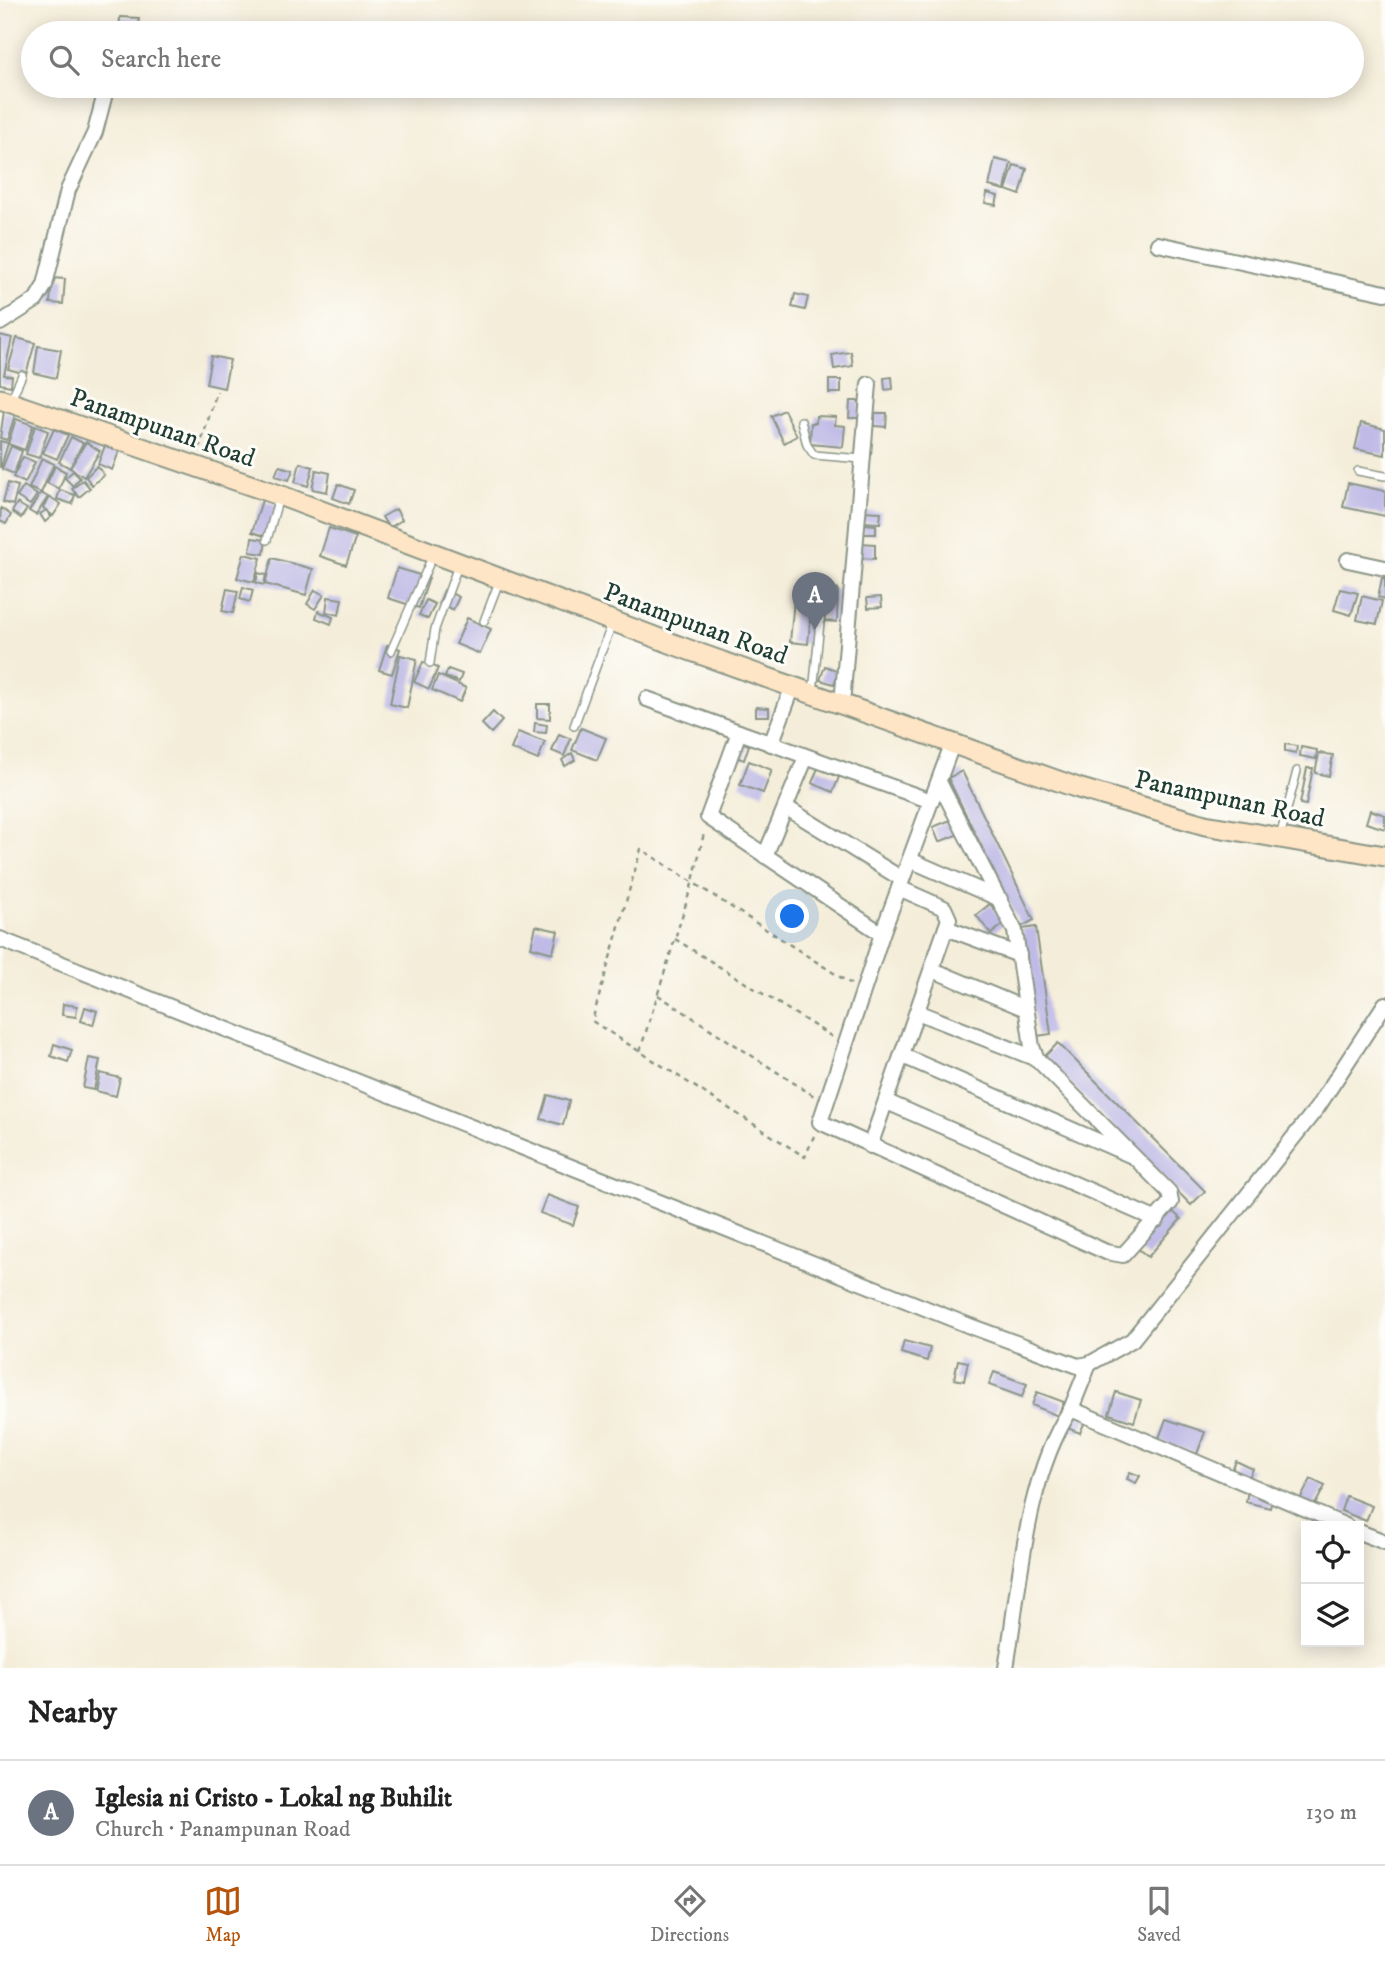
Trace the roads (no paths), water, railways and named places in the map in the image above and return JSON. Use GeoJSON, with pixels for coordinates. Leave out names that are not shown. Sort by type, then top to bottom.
{"type":"FeatureCollection","features":[{"type":"Feature","properties":{"kind":"street"},"geometry":{"type":"LineString","coordinates":[[0,323],[36,300],[45,285],[68,191],[95,132],[104,98]]}},
{"type":"Feature","properties":{"kind":"street"},"geometry":{"type":"LineString","coordinates":[[1158,244],[1385,293]]}},
{"type":"Feature","properties":{"kind":"street"},"geometry":{"type":"LineString","coordinates":[[842,704],[869,384]]}},
{"type":"Feature","properties":{"kind":"street","name":"Panampunan Road"},"geometry":{"type":"LineString","coordinates":[[5,401],[279,495],[613,621],[1078,788],[1205,825],[1385,856]]}},
{"type":"Feature","properties":{"kind":"street"},"geometry":{"type":"LineString","coordinates":[[1348,560],[1385,568]]}},
{"type":"Feature","properties":{"kind":"street"},"geometry":{"type":"LineString","coordinates":[[771,744],[793,686]]}},
{"type":"Feature","properties":{"kind":"street"},"geometry":{"type":"LineString","coordinates":[[647,699],[931,801]]}},
{"type":"Feature","properties":{"kind":"street"},"geometry":{"type":"LineString","coordinates":[[739,732],[708,817],[883,934]]}},
{"type":"Feature","properties":{"kind":"street"},"geometry":{"type":"LineString","coordinates":[[917,1012],[1037,1059],[1169,1192],[1171,1202],[1123,1255],[1116,1255],[820,1122],[863,991],[953,742]]}},
{"type":"Feature","properties":{"kind":"street"},"geometry":{"type":"LineString","coordinates":[[765,856],[806,757]]}},
{"type":"Feature","properties":{"kind":"street"},"geometry":{"type":"LineString","coordinates":[[939,782],[1015,931],[1026,1009],[1037,1059]]}},
{"type":"Feature","properties":{"kind":"street"},"geometry":{"type":"LineString","coordinates":[[787,808],[901,884],[944,908],[949,919],[870,1146]]}},
{"type":"Feature","properties":{"kind":"street"},"geometry":{"type":"LineString","coordinates":[[910,860],[1000,899]]}},
{"type":"Feature","properties":{"kind":"street"},"geometry":{"type":"LineString","coordinates":[[946,928],[1019,955]]}},
{"type":"Feature","properties":{"kind":"street"},"geometry":{"type":"LineString","coordinates":[[0,939],[970,1326],[1077,1366],[1089,1364],[1132,1340],[1317,1108],[1385,1004]]}},
{"type":"Feature","properties":{"kind":"street"},"geometry":{"type":"LineString","coordinates":[[933,970],[1026,1009]]}},
{"type":"Feature","properties":{"kind":"street"},"geometry":{"type":"LineString","coordinates":[[903,1056],[1137,1158]]}},
{"type":"Feature","properties":{"kind":"street"},"geometry":{"type":"LineString","coordinates":[[887,1102],[1157,1220]]}},
{"type":"Feature","properties":{"kind":"street"},"geometry":{"type":"LineString","coordinates":[[1006,1668],[1038,1480],[1050,1444],[1071,1409],[1089,1364]]}},
{"type":"Feature","properties":{"kind":"street"},"geometry":{"type":"LineString","coordinates":[[1071,1409],[1334,1521]]}},
{"type":"Feature","properties":{"kind":"street"},"geometry":{"type":"LineString","coordinates":[[1364,1534],[1385,1542]]}},
{"type":"Feature","properties":{"kind":"lane"},"geometry":{"type":"LineString","coordinates":[[5,401],[22,375]]}},
{"type":"Feature","properties":{"kind":"lane"},"geometry":{"type":"LineString","coordinates":[[801,421],[807,445],[814,455],[862,459]]}},
{"type":"Feature","properties":{"kind":"lane"},"geometry":{"type":"LineString","coordinates":[[1358,471],[1385,475]]}},
{"type":"Feature","properties":{"kind":"lane"},"geometry":{"type":"LineString","coordinates":[[267,540],[279,495]]}},
{"type":"Feature","properties":{"kind":"lane"},"geometry":{"type":"LineString","coordinates":[[391,650],[434,553]]}},
{"type":"Feature","properties":{"kind":"lane"},"geometry":{"type":"LineString","coordinates":[[430,663],[435,629],[460,563]]}},
{"type":"Feature","properties":{"kind":"lane"},"geometry":{"type":"LineString","coordinates":[[484,621],[501,579]]}},
{"type":"Feature","properties":{"kind":"lane"},"geometry":{"type":"LineString","coordinates":[[813,693],[823,593]]}},
{"type":"Feature","properties":{"kind":"lane"},"geometry":{"type":"LineString","coordinates":[[574,726],[613,621]]}},
{"type":"Feature","properties":{"kind":"lane"},"geometry":{"type":"LineString","coordinates":[[1280,838],[1297,771]]}},
{"type":"Feature","properties":{"kind":"place","name":"Iglesia ni Cristo - Lokal ng Buhilit"},"geometry":{"type":"Point","coordinates":[815,630]}}]}
